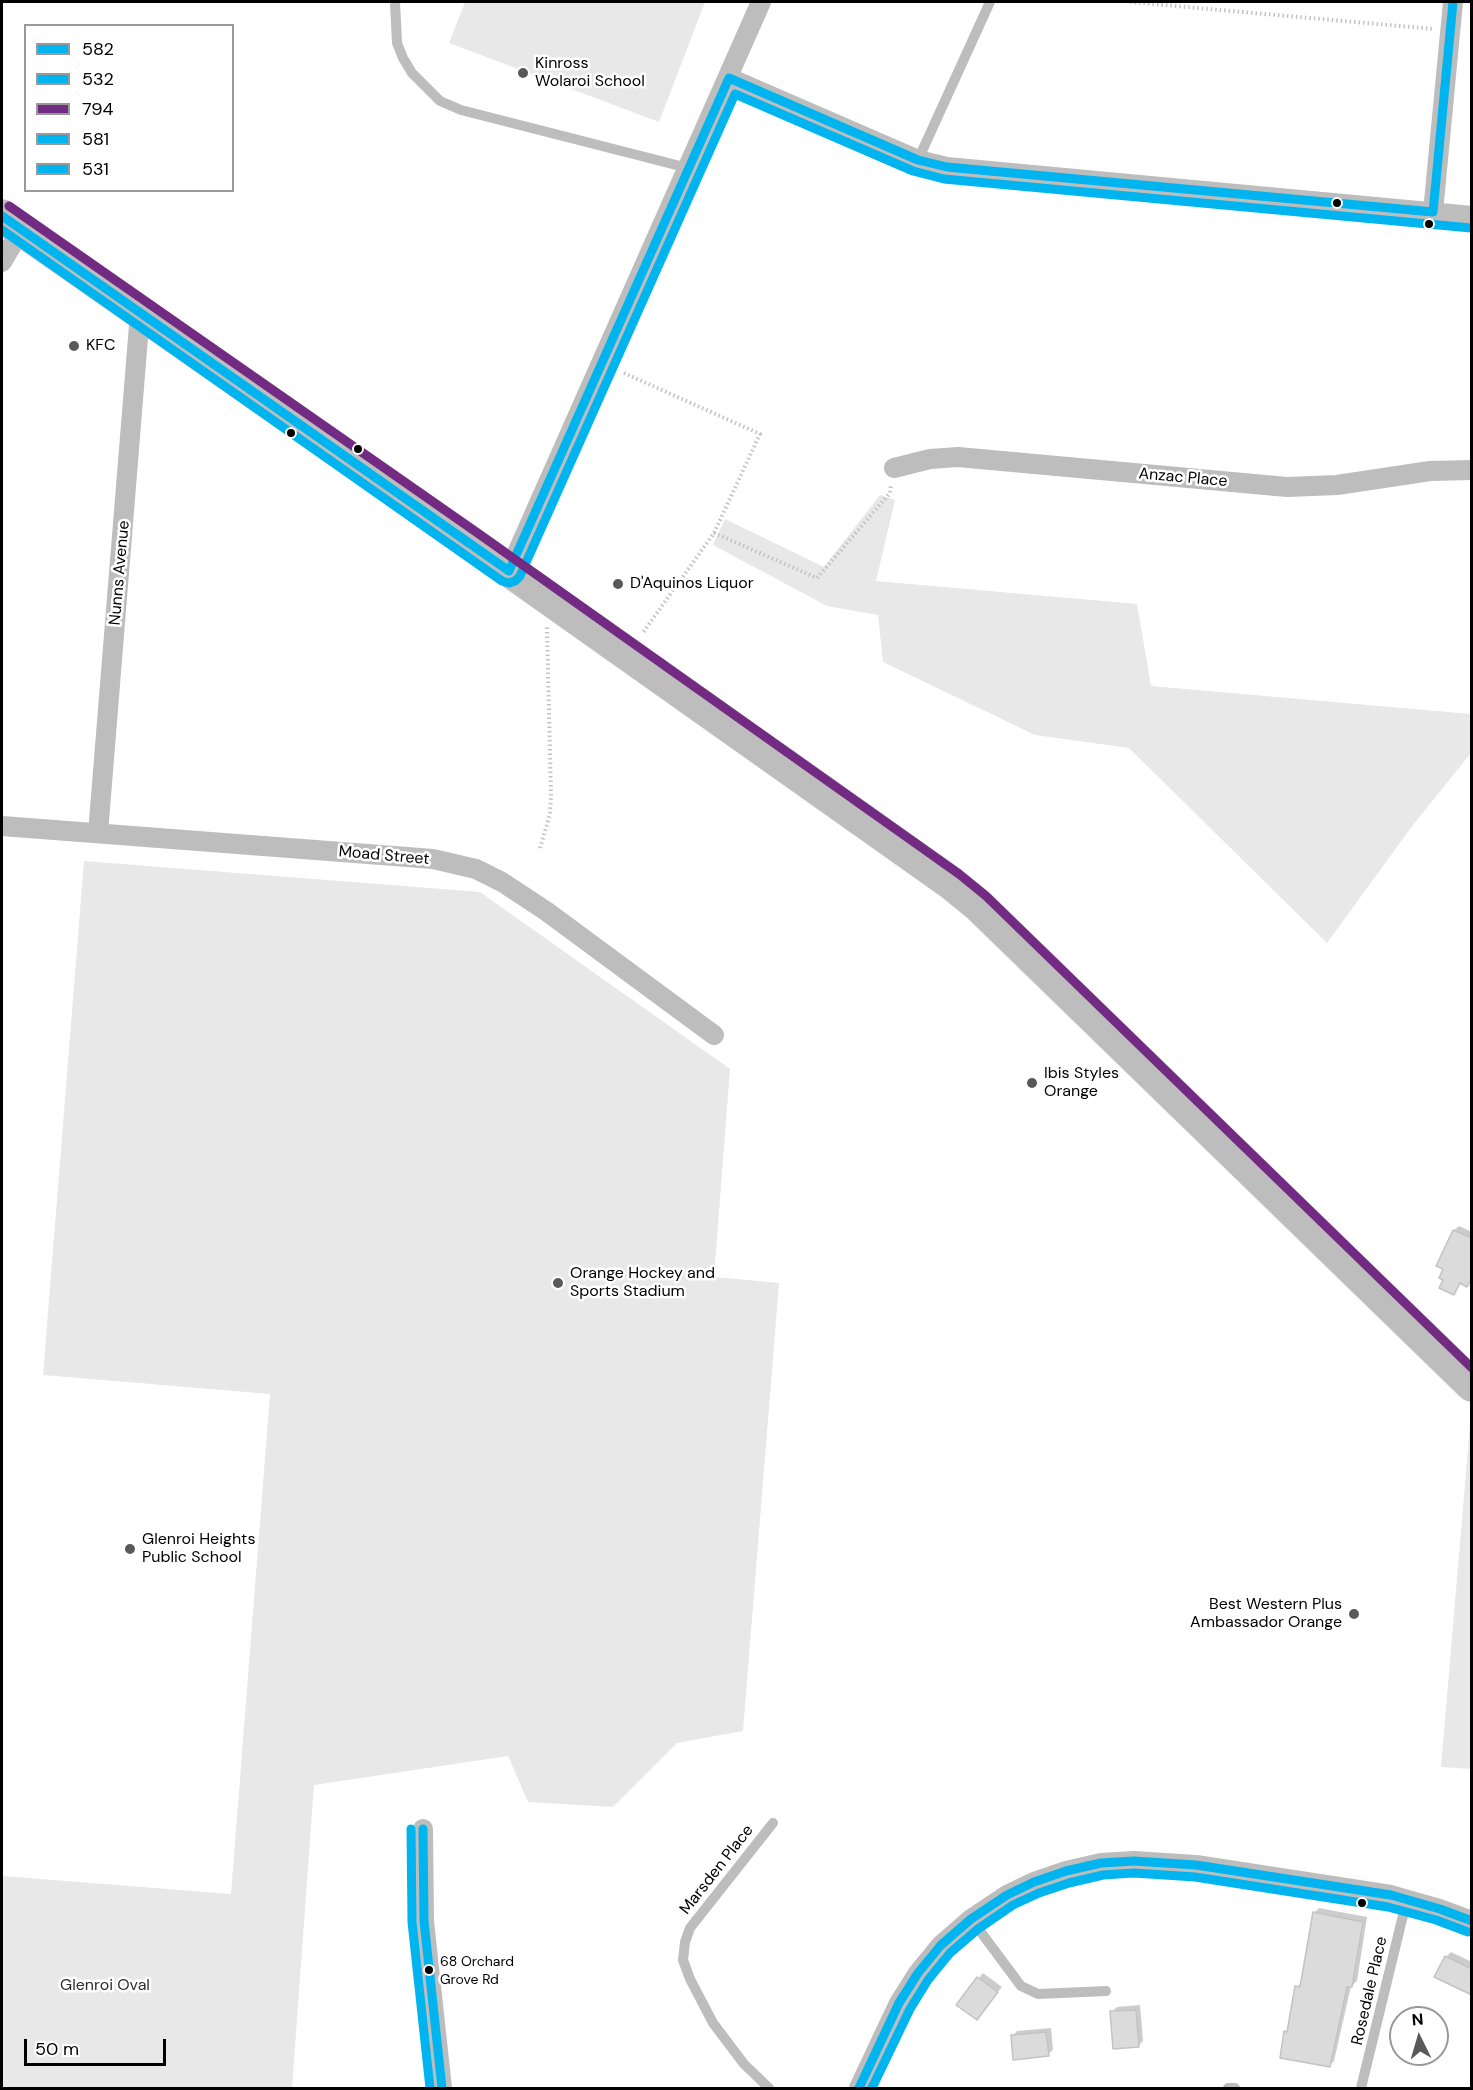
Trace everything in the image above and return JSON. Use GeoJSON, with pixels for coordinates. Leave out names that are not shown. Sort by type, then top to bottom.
{"type":"FeatureCollection","features":[{"type":"Feature","properties":{"kind":"highway"},"geometry":{"type":"LineString","coordinates":[[11,223],[910,852],[978,905],[1472,1385]]}},
{"type":"Feature","properties":{"kind":"street"},"geometry":{"type":"LineString","coordinates":[[509,571],[761,2]]}},
{"type":"Feature","properties":{"kind":"street"},"geometry":{"type":"LineString","coordinates":[[1433,212],[1452,2]]}},
{"type":"Feature","properties":{"kind":"street"},"geometry":{"type":"LineString","coordinates":[[729,78],[918,160],[947,166],[1472,216]]}},
{"type":"Feature","properties":{"kind":"street"},"geometry":{"type":"LineString","coordinates":[[2,262],[11,223]]}},
{"type":"Feature","properties":{"kind":"street","name":"Nunns Avenue"},"geometry":{"type":"LineString","coordinates":[[98,833],[140,313]]}},
{"type":"Feature","properties":{"kind":"street","name":"Anzac Place"},"geometry":{"type":"LineString","coordinates":[[894,468],[930,459],[958,458],[1287,488],[1337,485],[1430,471],[1472,470]]}},
{"type":"Feature","properties":{"kind":"street","name":"Moad Street"},"geometry":{"type":"LineString","coordinates":[[2,826],[433,859],[476,869],[502,882],[546,911],[714,1035]]}},
{"type":"Feature","properties":{"kind":"street"},"geometry":{"type":"LineString","coordinates":[[423,1829],[423,1921],[442,2088]]}},
{"type":"Feature","properties":{"kind":"street"},"geometry":{"type":"LineString","coordinates":[[859,2088],[891,2018],[918,1973],[941,1945],[971,1918],[1006,1895],[1065,1871],[1101,1863],[1134,1861],[1201,1866],[1407,1899],[1472,1921]]}},
{"type":"Feature","properties":{"kind":"lane"},"geometry":{"type":"LineString","coordinates":[[395,2],[397,43],[403,58],[411,73],[440,101],[461,110],[688,168]]}},
{"type":"Feature","properties":{"kind":"lane"},"geometry":{"type":"LineString","coordinates":[[918,160],[990,2]]}},
{"type":"Feature","properties":{"kind":"lane","name":"Marsden Place"},"geometry":{"type":"LineString","coordinates":[[769,2088],[744,2064],[713,2023],[690,1979],[683,1960],[690,1928],[773,1823]]}},
{"type":"Feature","properties":{"kind":"lane","name":"Rosedale Place"},"geometry":{"type":"LineString","coordinates":[[1361,2088],[1407,1899]]}},
{"type":"Feature","properties":{"kind":"lane"},"geometry":{"type":"LineString","coordinates":[[971,1918],[1021,1986],[1038,1994],[1106,1991]]}},
{"type":"Feature","properties":{"kind":"lane"},"geometry":{"type":"LineString","coordinates":[[1228,2088],[1236,2088]]}},
{"type":"Feature","properties":{"kind":"path"},"geometry":{"type":"LineString","coordinates":[[1130,2],[1450,30]]}},
{"type":"Feature","properties":{"kind":"path"},"geometry":{"type":"LineString","coordinates":[[624,373],[760,434],[714,532],[642,633]]}},
{"type":"Feature","properties":{"kind":"path"},"geometry":{"type":"LineString","coordinates":[[714,532],[817,578],[890,493],[894,468]]}},
{"type":"Feature","properties":{"kind":"path"},"geometry":{"type":"LineString","coordinates":[[540,848],[550,814],[551,795],[547,627],[558,605]]}},
{"type":"Feature","properties":{"kind":"green space"},"geometry":{"type":"Polygon","coordinates":[[[465,2],[705,2],[659,122],[449,43],[465,2]]]}},
{"type":"Feature","properties":{"kind":"green space"},"geometry":{"type":"Polygon","coordinates":[[[880,495],[895,500],[876,581],[1137,604],[1151,686],[1471,714],[1471,753],[1413,825],[1327,943],[1129,748],[1035,735],[883,662],[878,615],[827,606],[713,545],[725,519],[824,567],[880,495]]]}},
{"type":"Feature","properties":{"kind":"green space","name":"Glenroi Oval"},"geometry":{"type":"Polygon","coordinates":[[[84,861],[480,892],[730,1069],[714,1277],[779,1283],[743,1731],[677,1743],[613,1807],[528,1802],[508,1756],[314,1785],[292,2088],[2,2088],[2,1876],[231,1894],[270,1394],[43,1375],[84,861]]]}},
{"type":"Feature","properties":{"kind":"green space"},"geometry":{"type":"Polygon","coordinates":[[[1470,1425],[1472,1427],[1471,1769],[1441,1767],[1470,1425]]]}},
{"type":"Feature","properties":{"kind":"building"},"geometry":{"type":"Polygon","coordinates":[[[1453,1230],[1472,1238],[1472,1278],[1467,1287],[1460,1283],[1454,1295],[1439,1288],[1443,1280],[1439,1278],[1443,1269],[1436,1266],[1453,1230]]]}},
{"type":"Feature","properties":{"kind":"building"},"geometry":{"type":"Polygon","coordinates":[[[1313,1912],[1363,1922],[1352,1987],[1347,1987],[1330,2067],[1280,2058],[1295,1986],[1300,1987],[1313,1912]]]}},
{"type":"Feature","properties":{"kind":"building"},"geometry":{"type":"Polygon","coordinates":[[[1445,1956],[1472,1969],[1472,1995],[1434,1977],[1445,1956]]]}},
{"type":"Feature","properties":{"kind":"building"},"geometry":{"type":"Polygon","coordinates":[[[977,1977],[998,1992],[977,2020],[956,2005],[977,1977]]]}},
{"type":"Feature","properties":{"kind":"building"},"geometry":{"type":"Polygon","coordinates":[[[1136,2010],[1139,2047],[1113,2049],[1110,2011],[1136,2010]]]}},
{"type":"Feature","properties":{"kind":"building"},"geometry":{"type":"Polygon","coordinates":[[[1046,2032],[1049,2056],[1013,2060],[1011,2035],[1046,2032]]]}},
{"type":"Feature","properties":{"kind":"transit line","name":"582"},"geometry":{"type":"LineString","coordinates":[[2,216],[509,571],[729,78],[918,160],[947,167],[1433,212],[1453,2]]}},
{"type":"Feature","properties":{"kind":"transit line","name":"532"},"geometry":{"type":"LineString","coordinates":[[2,230],[502,581],[509,583],[520,576],[735,94],[913,171],[944,179],[1471,228]]}},
{"type":"Feature","properties":{"kind":"transit line","name":"794"},"geometry":{"type":"LineString","coordinates":[[9,206],[479,534],[959,874],[986,896],[1472,1368]]}},
{"type":"Feature","properties":{"kind":"transit line","name":"531"},"geometry":{"type":"LineString","coordinates":[[411,1829],[412,1922],[430,2088]]}},
{"type":"Feature","properties":{"kind":"transit line","name":"581"},"geometry":{"type":"LineString","coordinates":[[423,1829],[424,1921],[442,2088]]}},
{"type":"Feature","properties":{"kind":"transit line","name":"581"},"geometry":{"type":"LineString","coordinates":[[859,2088],[899,2003],[918,1973],[941,1945],[971,1919],[1007,1895],[1034,1882],[1066,1871],[1101,1863],[1134,1861],[1196,1865],[1391,1895],[1472,1921]]}},
{"type":"Feature","properties":{"kind":"transit line","name":"531"},"geometry":{"type":"LineString","coordinates":[[872,2088],[910,2009],[928,1980],[950,1953],[978,1929],[1013,1905],[1069,1883],[1103,1875],[1134,1873],[1195,1877],[1388,1907],[1436,1920],[1468,1932]]}},
{"type":"Feature","properties":{"kind":"place","name":"Kinross Wolaroi School"},"geometry":{"type":"Point","coordinates":[523,73]}},
{"type":"Feature","properties":{"kind":"place","name":"KFC"},"geometry":{"type":"Point","coordinates":[74,346]}},
{"type":"Feature","properties":{"kind":"place","name":"D'Aquinos Liquor"},"geometry":{"type":"Point","coordinates":[618,584]}},
{"type":"Feature","properties":{"kind":"place","name":"Ibis Styles Orange"},"geometry":{"type":"Point","coordinates":[1032,1083]}},
{"type":"Feature","properties":{"kind":"place","name":"Orange Hockey and Sports Stadium"},"geometry":{"type":"Point","coordinates":[558,1283]}},
{"type":"Feature","properties":{"kind":"place","name":"Glenroi Heights Public School"},"geometry":{"type":"Point","coordinates":[130,1549]}},
{"type":"Feature","properties":{"kind":"place","name":"Best Western Plus Ambassador Orange"},"geometry":{"type":"Point","coordinates":[1354,1614]}},
{"type":"Feature","properties":{"kind":"place","name":"68 Orchard Grove Rd"},"geometry":{"type":"Point","coordinates":[429,1970]}}]}
